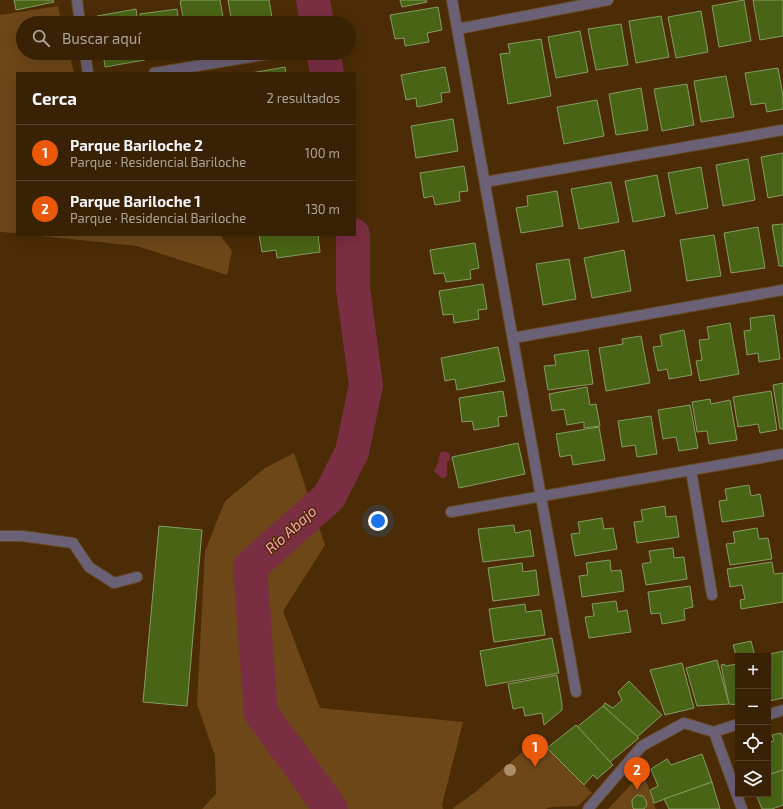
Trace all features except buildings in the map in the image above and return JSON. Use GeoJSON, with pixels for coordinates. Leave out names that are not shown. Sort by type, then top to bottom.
{"type":"FeatureCollection","features":[{"type":"Feature","properties":{"kind":"street"},"geometry":{"type":"LineString","coordinates":[[76,0],[79,16]]}},
{"type":"Feature","properties":{"kind":"street"},"geometry":{"type":"LineString","coordinates":[[452,0],[576,692]]}},
{"type":"Feature","properties":{"kind":"street"},"geometry":{"type":"LineString","coordinates":[[458,29],[608,0]]}},
{"type":"Feature","properties":{"kind":"street"},"geometry":{"type":"LineString","coordinates":[[86,60],[88,72]]}},
{"type":"Feature","properties":{"kind":"street"},"geometry":{"type":"LineString","coordinates":[[160,72],[233,60]]}},
{"type":"Feature","properties":{"kind":"street"},"geometry":{"type":"LineString","coordinates":[[485,182],[783,130]]}},
{"type":"Feature","properties":{"kind":"street"},"geometry":{"type":"LineString","coordinates":[[513,338],[783,290]]}},
{"type":"Feature","properties":{"kind":"street"},"geometry":{"type":"LineString","coordinates":[[451,512],[783,454]]}},
{"type":"Feature","properties":{"kind":"street"},"geometry":{"type":"LineString","coordinates":[[691,470],[712,595]]}},
{"type":"Feature","properties":{"kind":"street"},"geometry":{"type":"LineString","coordinates":[[0,536],[22,536],[73,543],[90,567],[114,583],[137,577]]}},
{"type":"Feature","properties":{"kind":"street"},"geometry":{"type":"LineString","coordinates":[[771,714],[783,710]]}},
{"type":"Feature","properties":{"kind":"street"},"geometry":{"type":"LineString","coordinates":[[588,809],[642,746],[684,723],[714,732],[735,725]]}},
{"type":"Feature","properties":{"kind":"street"},"geometry":{"type":"LineString","coordinates":[[714,732],[742,809]]}},
{"type":"Feature","properties":{"kind":"shaded area"},"geometry":{"type":"Polygon","coordinates":[[[58,6],[60,16],[16,16],[16,60],[71,60],[74,72],[16,72],[16,233],[0,232],[0,15],[58,6]]]}},
{"type":"Feature","properties":{"kind":"shaded area"},"geometry":{"type":"Polygon","coordinates":[[[42,236],[221,236],[232,251],[227,275],[137,246],[42,236]]]}},
{"type":"Feature","properties":{"kind":"shaded area"},"geometry":{"type":"Polygon","coordinates":[[[444,451],[449,453],[450,457],[449,461],[447,462],[447,475],[445,478],[441,478],[434,471],[440,453],[444,451]]]}},
{"type":"Feature","properties":{"kind":"shaded area"},"geometry":{"type":"Polygon","coordinates":[[[294,453],[325,545],[283,611],[320,708],[463,722],[442,805],[443,809],[202,809],[216,794],[215,756],[197,704],[205,551],[225,501],[265,468],[294,453]]]}},
{"type":"Feature","properties":{"kind":"shaded area"},"geometry":{"type":"Polygon","coordinates":[[[538,739],[592,793],[578,806],[551,807],[545,809],[453,808],[474,793],[538,739]]]}},
{"type":"Feature","properties":{"kind":"shaded area"},"geometry":{"type":"Polygon","coordinates":[[[643,772],[656,809],[608,809],[643,772]]]}},
{"type":"Feature","properties":{"kind":"waterway","name":"Río Abajo"},"geometry":{"type":"LineString","coordinates":[[313,0],[316,16]]}},
{"type":"Feature","properties":{"kind":"waterway","name":"Río Abajo"},"geometry":{"type":"LineString","coordinates":[[324,60],[327,72]]}},
{"type":"Feature","properties":{"kind":"waterway","name":"Río Abajo"},"geometry":{"type":"LineString","coordinates":[[331,809],[261,713],[250,567],[329,497],[352,452],[366,385],[353,289],[353,236]]}},
{"type":"Feature","properties":{"kind":"place","name":"Parque Bariloche 2"},"geometry":{"type":"Point","coordinates":[535,767]}},
{"type":"Feature","properties":{"kind":"place","name":"Parque Bariloche 1"},"geometry":{"type":"Point","coordinates":[637,790]}}]}
